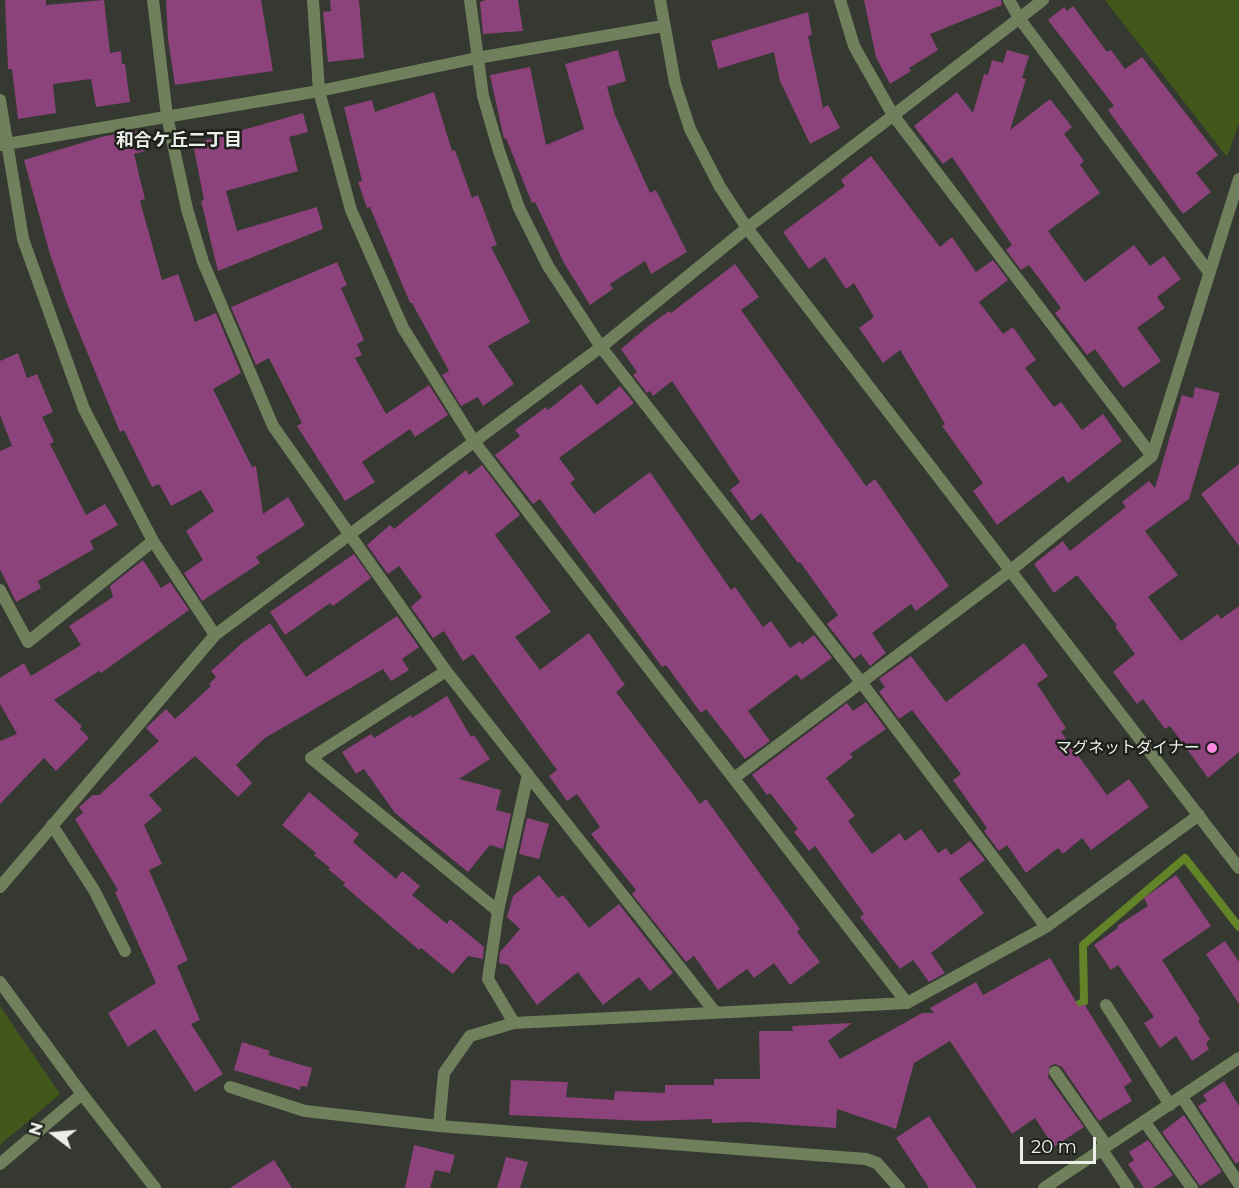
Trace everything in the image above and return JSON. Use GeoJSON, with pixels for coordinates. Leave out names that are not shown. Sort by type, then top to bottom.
{"type":"FeatureCollection","features":[{"type":"Feature","properties":{"kind":"street"},"geometry":{"type":"LineString","coordinates":[[153,0],[166,116],[187,209],[203,262],[269,415],[446,671],[715,1012]]}},
{"type":"Feature","properties":{"kind":"street"},"geometry":{"type":"LineString","coordinates":[[314,0],[318,91],[351,210],[403,328],[475,443],[907,1003]]}},
{"type":"Feature","properties":{"kind":"street"},"geometry":{"type":"LineString","coordinates":[[470,0],[483,96],[519,208],[548,266],[601,347],[861,682],[1046,927]]}},
{"type":"Feature","properties":{"kind":"street"},"geometry":{"type":"LineString","coordinates":[[660,0],[675,83],[690,129],[720,187],[747,228],[1239,868]]}},
{"type":"Feature","properties":{"kind":"street"},"geometry":{"type":"LineString","coordinates":[[840,0],[854,46],[893,115],[1152,456]]}},
{"type":"Feature","properties":{"kind":"street"},"geometry":{"type":"LineString","coordinates":[[1009,0],[1019,18],[1208,271]]}},
{"type":"Feature","properties":{"kind":"street"},"geometry":{"type":"LineString","coordinates":[[0,887],[215,636],[601,347],[747,228],[1043,0]]}},
{"type":"Feature","properties":{"kind":"street"},"geometry":{"type":"LineString","coordinates":[[4,145],[318,91],[477,58],[663,26]]}},
{"type":"Feature","properties":{"kind":"street"},"geometry":{"type":"LineString","coordinates":[[0,100],[4,145],[23,239],[84,409],[153,541],[215,636]]}},
{"type":"Feature","properties":{"kind":"street"},"geometry":{"type":"LineString","coordinates":[[734,778],[1011,570],[1152,456],[1208,271],[1238,183]]}},
{"type":"Feature","properties":{"kind":"street"},"geometry":{"type":"LineString","coordinates":[[0,590],[28,642],[153,541]]}},
{"type":"Feature","properties":{"kind":"street"},"geometry":{"type":"LineString","coordinates":[[446,671],[311,758],[498,911]]}},
{"type":"Feature","properties":{"kind":"street"},"geometry":{"type":"LineString","coordinates":[[514,1023],[488,979],[498,911],[528,774]]}},
{"type":"Feature","properties":{"kind":"street"},"geometry":{"type":"LineString","coordinates":[[439,1126],[444,1073],[470,1036],[514,1023],[907,1003],[1046,927],[1199,816]]}},
{"type":"Feature","properties":{"kind":"street"},"geometry":{"type":"LineString","coordinates":[[52,825],[94,890],[125,951]]}},
{"type":"Feature","properties":{"kind":"street"},"geometry":{"type":"LineString","coordinates":[[0,982],[82,1094],[155,1188]]}},
{"type":"Feature","properties":{"kind":"street"},"geometry":{"type":"LineString","coordinates":[[1106,1005],[1170,1105]]}},
{"type":"Feature","properties":{"kind":"street"},"geometry":{"type":"LineString","coordinates":[[1044,1188],[1239,1058]]}},
{"type":"Feature","properties":{"kind":"street"},"geometry":{"type":"LineString","coordinates":[[1054,1072],[1128,1188]]}},
{"type":"Feature","properties":{"kind":"street"},"geometry":{"type":"LineString","coordinates":[[230,1087],[305,1111],[439,1126],[866,1159],[877,1163],[899,1188]]}},
{"type":"Feature","properties":{"kind":"street"},"geometry":{"type":"LineString","coordinates":[[0,1164],[82,1094]]}},
{"type":"Feature","properties":{"kind":"street"},"geometry":{"type":"LineString","coordinates":[[1182,1097],[1239,1184]]}},
{"type":"Feature","properties":{"kind":"street"},"geometry":{"type":"LineString","coordinates":[[1144,1121],[1192,1188]]}},
{"type":"Feature","properties":{"kind":"green space"},"geometry":{"type":"Polygon","coordinates":[[[1105,0],[1239,0],[1239,123],[1227,157],[1105,0]]]}},
{"type":"Feature","properties":{"kind":"green space"},"geometry":{"type":"Polygon","coordinates":[[[0,1006],[60,1094],[0,1145],[0,1006]]]}},
{"type":"Feature","properties":{"kind":"building"},"geometry":{"type":"Polygon","coordinates":[[[5,0],[46,0],[46,5],[104,0],[110,53],[121,51],[130,102],[96,107],[91,79],[53,84],[56,113],[18,119],[12,69],[8,69],[5,0]]]}},
{"type":"Feature","properties":{"kind":"building"},"geometry":{"type":"Polygon","coordinates":[[[166,0],[261,0],[273,71],[175,85],[168,39],[166,0]]]}},
{"type":"Feature","properties":{"kind":"building"},"geometry":{"type":"Polygon","coordinates":[[[330,0],[359,0],[364,58],[328,62],[323,12],[331,11],[330,0]]]}},
{"type":"Feature","properties":{"kind":"building"},"geometry":{"type":"Polygon","coordinates":[[[518,0],[523,31],[483,34],[480,2],[518,0]]]}},
{"type":"Feature","properties":{"kind":"building"},"geometry":{"type":"Polygon","coordinates":[[[864,0],[1001,0],[1002,5],[930,34],[938,50],[909,68],[911,71],[890,84],[876,57],[864,0]]]}},
{"type":"Feature","properties":{"kind":"building"},"geometry":{"type":"Polygon","coordinates":[[[1073,6],[1107,52],[1111,50],[1125,69],[1142,57],[1218,155],[1196,173],[1211,192],[1183,214],[1108,110],[1114,106],[1048,20],[1064,7],[1067,11],[1073,6]]]}},
{"type":"Feature","properties":{"kind":"building"},"geometry":{"type":"Polygon","coordinates":[[[808,12],[812,35],[808,36],[823,108],[828,105],[840,128],[810,144],[780,81],[774,52],[718,69],[711,41],[808,12]]]}},
{"type":"Feature","properties":{"kind":"building"},"geometry":{"type":"Polygon","coordinates":[[[618,50],[626,81],[607,87],[615,115],[650,193],[656,190],[687,252],[651,274],[645,261],[610,284],[613,289],[590,305],[564,263],[535,202],[532,203],[506,138],[504,139],[490,75],[530,67],[546,145],[584,129],[565,64],[618,50]]]}},
{"type":"Feature","properties":{"kind":"building"},"geometry":{"type":"Polygon","coordinates":[[[1007,50],[1029,56],[1022,78],[1026,79],[1010,130],[1050,99],[1072,127],[1064,134],[1084,161],[1080,165],[1100,193],[1048,231],[1085,282],[1134,245],[1150,266],[1164,256],[1181,279],[1157,297],[1165,308],[1137,328],[1161,361],[1123,388],[1095,349],[1087,355],[1055,313],[1061,308],[1029,265],[1021,270],[1006,250],[1012,245],[952,157],[943,164],[914,126],[957,92],[973,113],[984,74],[988,75],[992,60],[1003,63],[1007,50]]]}},
{"type":"Feature","properties":{"kind":"building"},"geometry":{"type":"Polygon","coordinates":[[[434,92],[452,151],[455,150],[472,198],[478,195],[497,245],[491,247],[530,322],[488,346],[514,384],[483,406],[478,397],[461,406],[442,375],[449,371],[410,303],[370,207],[367,208],[358,182],[362,181],[344,107],[372,100],[375,112],[434,92]]]}},
{"type":"Feature","properties":{"kind":"building"},"geometry":{"type":"Polygon","coordinates":[[[303,113],[308,132],[289,137],[298,171],[226,191],[237,231],[317,207],[323,229],[218,271],[201,201],[204,200],[193,144],[303,113]]]}},
{"type":"Feature","properties":{"kind":"building"},"geometry":{"type":"Polygon","coordinates":[[[139,131],[145,151],[134,154],[145,199],[140,201],[162,280],[178,274],[195,322],[216,313],[241,373],[213,389],[252,467],[256,466],[263,514],[288,497],[305,525],[256,557],[260,563],[202,601],[184,573],[203,560],[186,531],[214,511],[201,490],[171,506],[159,484],[152,487],[124,430],[120,432],[66,301],[50,254],[24,160],[105,136],[139,131]]]}},
{"type":"Feature","properties":{"kind":"building"},"geometry":{"type":"Polygon","coordinates":[[[871,156],[940,247],[952,237],[976,272],[993,260],[1008,280],[979,302],[1003,334],[1013,327],[1036,360],[1025,368],[1054,407],[1061,402],[1082,430],[1103,414],[1122,441],[1068,483],[1063,476],[997,525],[973,491],[983,483],[942,426],[945,424],[900,350],[883,363],[859,328],[874,317],[854,283],[846,289],[825,257],[809,269],[783,232],[845,186],[841,180],[871,156]]]}},
{"type":"Feature","properties":{"kind":"building"},"geometry":{"type":"Polygon","coordinates":[[[337,262],[347,285],[341,288],[364,340],[357,344],[362,355],[355,358],[386,414],[429,385],[448,415],[415,437],[410,429],[362,462],[375,482],[345,501],[297,426],[302,423],[269,358],[256,365],[231,307],[337,262]]]}},
{"type":"Feature","properties":{"kind":"building"},"geometry":{"type":"Polygon","coordinates":[[[735,264],[759,297],[741,310],[866,486],[875,479],[949,586],[916,611],[911,604],[872,633],[886,653],[870,666],[861,654],[854,659],[827,624],[838,615],[800,562],[798,563],[761,513],[752,521],[730,490],[740,482],[672,381],[653,396],[650,391],[647,393],[633,375],[637,372],[621,349],[647,327],[669,311],[671,313],[735,264]]]}},
{"type":"Feature","properties":{"kind":"building"},"geometry":{"type":"Polygon","coordinates":[[[18,353],[27,378],[37,374],[53,412],[42,417],[54,442],[50,444],[86,515],[105,504],[118,525],[90,541],[94,549],[38,581],[41,588],[16,602],[0,569],[0,451],[12,446],[0,415],[0,361],[18,353]]]}},
{"type":"Feature","properties":{"kind":"building"},"geometry":{"type":"Polygon","coordinates":[[[581,384],[597,405],[620,386],[634,403],[559,458],[575,479],[570,483],[594,514],[650,472],[731,590],[735,587],[763,627],[771,621],[790,648],[800,641],[802,644],[814,635],[832,658],[801,680],[797,674],[748,711],[770,741],[745,759],[706,709],[701,713],[666,665],[662,667],[540,499],[533,504],[495,455],[520,436],[515,430],[546,407],[548,410],[581,384]]]}},
{"type":"Feature","properties":{"kind":"building"},"geometry":{"type":"Polygon","coordinates":[[[1195,387],[1220,393],[1189,499],[1145,531],[1178,575],[1148,597],[1181,641],[1218,614],[1221,619],[1239,606],[1239,752],[1208,778],[1170,726],[1165,729],[1143,699],[1137,704],[1113,672],[1135,654],[1115,627],[1117,625],[1077,575],[1054,593],[1034,564],[1063,541],[1070,551],[1126,507],[1122,502],[1149,481],[1155,488],[1182,395],[1193,398],[1195,387]]]}},
{"type":"Feature","properties":{"kind":"building"},"geometry":{"type":"Polygon","coordinates":[[[1239,464],[1239,546],[1201,494],[1239,464]]]}},
{"type":"Feature","properties":{"kind":"building"},"geometry":{"type":"Polygon","coordinates":[[[482,465],[520,515],[495,535],[551,612],[515,637],[540,670],[589,633],[625,685],[616,692],[700,804],[706,799],[800,929],[797,932],[820,962],[790,985],[774,963],[754,978],[747,969],[718,990],[694,956],[686,962],[632,894],[636,890],[591,834],[600,827],[577,794],[567,801],[549,776],[557,770],[473,654],[463,661],[444,631],[433,638],[411,607],[422,597],[399,566],[388,574],[367,545],[390,525],[394,529],[466,470],[469,475],[482,465]]]}},
{"type":"Feature","properties":{"kind":"building"},"geometry":{"type":"Polygon","coordinates":[[[354,554],[371,578],[333,606],[330,603],[285,635],[270,612],[354,554]]]}},
{"type":"Feature","properties":{"kind":"building"},"geometry":{"type":"Polygon","coordinates":[[[143,560],[161,588],[170,582],[189,610],[101,673],[99,671],[54,700],[82,726],[80,729],[89,738],[56,771],[44,758],[0,804],[0,741],[17,734],[0,704],[0,678],[24,663],[31,676],[81,645],[69,626],[113,597],[110,586],[143,560]]]}},
{"type":"Feature","properties":{"kind":"building"},"geometry":{"type":"Polygon","coordinates":[[[397,616],[419,647],[402,659],[409,670],[391,681],[383,669],[265,738],[236,765],[252,783],[238,797],[195,756],[149,795],[162,810],[144,825],[162,864],[149,870],[188,960],[177,966],[200,1020],[191,1024],[223,1074],[195,1092],[155,1029],[128,1047],[108,1013],[156,983],[115,892],[118,890],[75,819],[83,813],[79,807],[93,795],[99,795],[159,741],[146,728],[166,709],[175,719],[211,686],[209,684],[216,677],[211,671],[242,643],[270,623],[306,677],[397,616]]]}},
{"type":"Feature","properties":{"kind":"building"},"geometry":{"type":"Polygon","coordinates":[[[1024,643],[1048,676],[1037,684],[1066,728],[1061,732],[1107,795],[1129,779],[1149,807],[1091,850],[1082,838],[1063,854],[1058,848],[1026,873],[1007,845],[999,851],[984,831],[987,828],[953,780],[961,774],[912,710],[899,719],[879,692],[885,687],[879,679],[911,656],[946,702],[1024,643]]]}},
{"type":"Feature","properties":{"kind":"building"},"geometry":{"type":"Polygon","coordinates":[[[447,696],[471,737],[474,735],[490,759],[459,779],[501,790],[496,810],[511,814],[503,849],[490,845],[468,872],[395,813],[364,769],[356,774],[342,752],[371,734],[374,738],[411,715],[412,718],[447,696]]]}},
{"type":"Feature","properties":{"kind":"building"},"geometry":{"type":"Polygon","coordinates":[[[866,702],[886,729],[850,754],[853,757],[826,778],[855,816],[848,821],[872,854],[900,833],[905,841],[921,829],[938,853],[946,848],[951,855],[970,841],[985,860],[959,879],[984,913],[931,953],[945,973],[929,982],[913,960],[900,969],[860,917],[864,914],[815,846],[809,851],[794,832],[798,829],[770,793],[767,795],[752,775],[847,703],[853,711],[866,702]]]}},
{"type":"Feature","properties":{"kind":"building"},"geometry":{"type":"Polygon","coordinates":[[[309,792],[359,834],[353,842],[396,879],[402,871],[420,886],[412,895],[447,924],[450,919],[484,947],[483,959],[468,956],[453,974],[421,948],[419,950],[343,885],[345,883],[314,855],[316,853],[282,825],[309,792]]]}},
{"type":"Feature","properties":{"kind":"building"},"geometry":{"type":"Polygon","coordinates":[[[527,818],[549,824],[539,859],[519,854],[527,818]]]}},
{"type":"Feature","properties":{"kind":"building"},"geometry":{"type":"Polygon","coordinates":[[[539,875],[558,898],[563,895],[589,928],[619,904],[673,973],[650,991],[639,977],[603,1005],[578,972],[537,1005],[508,965],[499,963],[500,952],[520,929],[507,917],[513,896],[539,875]]]}},
{"type":"Feature","properties":{"kind":"building"},"geometry":{"type":"Polygon","coordinates":[[[1176,875],[1211,926],[1162,960],[1200,1019],[1198,1021],[1210,1039],[1206,1043],[1209,1049],[1192,1061],[1176,1036],[1160,1048],[1144,1023],[1154,1017],[1118,965],[1111,970],[1094,945],[1118,928],[1117,926],[1148,906],[1144,898],[1176,875]]]}},
{"type":"Feature","properties":{"kind":"building"},"geometry":{"type":"Polygon","coordinates":[[[1225,941],[1239,962],[1239,1004],[1206,954],[1225,941]]]}},
{"type":"Feature","properties":{"kind":"building"},"geometry":{"type":"Polygon","coordinates":[[[1050,958],[1079,1007],[1084,1004],[1132,1081],[1124,1087],[1132,1101],[1099,1121],[1062,1067],[1055,1064],[1050,1066],[1048,1077],[1084,1127],[1054,1147],[1035,1118],[1012,1134],[950,1041],[914,1063],[896,1129],[837,1109],[836,1128],[750,1122],[712,1123],[712,1119],[646,1121],[509,1115],[511,1080],[568,1082],[566,1097],[614,1100],[615,1091],[665,1093],[665,1085],[714,1085],[714,1079],[760,1079],[759,1031],[793,1031],[792,1026],[852,1023],[828,1041],[840,1059],[922,1013],[934,1013],[930,1008],[976,982],[983,995],[1050,958]]]}},
{"type":"Feature","properties":{"kind":"building"},"geometry":{"type":"Polygon","coordinates":[[[242,1042],[270,1051],[268,1055],[312,1068],[307,1087],[301,1086],[300,1090],[234,1070],[242,1042]]]}},
{"type":"Feature","properties":{"kind":"building"},"geometry":{"type":"Polygon","coordinates":[[[1224,1081],[1239,1106],[1239,1161],[1236,1164],[1198,1106],[1207,1101],[1203,1095],[1224,1081]]]}},
{"type":"Feature","properties":{"kind":"building"},"geometry":{"type":"Polygon","coordinates":[[[1184,1115],[1222,1172],[1200,1186],[1162,1132],[1184,1115]]]}},
{"type":"Feature","properties":{"kind":"building"},"geometry":{"type":"Polygon","coordinates":[[[929,1116],[977,1188],[929,1188],[896,1138],[929,1116]]]}},
{"type":"Feature","properties":{"kind":"building"},"geometry":{"type":"Polygon","coordinates":[[[1148,1140],[1173,1175],[1153,1188],[1144,1188],[1128,1164],[1134,1160],[1129,1152],[1148,1140]]]}},
{"type":"Feature","properties":{"kind":"building"},"geometry":{"type":"Polygon","coordinates":[[[414,1145],[455,1155],[450,1173],[435,1170],[430,1188],[405,1188],[414,1145]]]}},
{"type":"Feature","properties":{"kind":"building"},"geometry":{"type":"Polygon","coordinates":[[[506,1157],[528,1162],[520,1188],[497,1188],[506,1157]]]}},
{"type":"Feature","properties":{"kind":"building"},"geometry":{"type":"Polygon","coordinates":[[[274,1160],[292,1188],[230,1188],[274,1160]]]}},
{"type":"Feature","properties":{"kind":"waterway"},"geometry":{"type":"LineString","coordinates":[[1070,1008],[1084,1002],[1083,945],[1185,858],[1239,927]]}},
{"type":"Feature","properties":{"kind":"place","name":"マグネットダイナー"},"geometry":{"type":"Point","coordinates":[1212,748]}},
{"type":"Feature","properties":{"kind":"district","name":"和合ケ丘二丁目"},"geometry":{"type":"Point","coordinates":[179,141]}}]}
